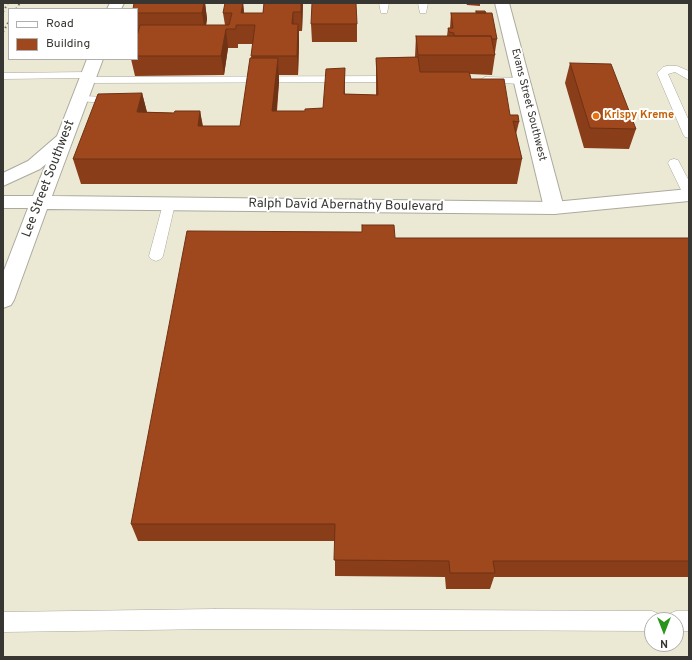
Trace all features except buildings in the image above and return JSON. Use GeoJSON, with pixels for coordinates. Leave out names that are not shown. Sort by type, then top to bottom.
{"type":"FeatureCollection","features":[{"type":"Feature","properties":{"kind":"street","name":"Evans Street Southwest"},"geometry":{"type":"LineString","coordinates":[[502,3],[554,208]]}},
{"type":"Feature","properties":{"kind":"street","name":"Lee Street Southwest"},"geometry":{"type":"LineString","coordinates":[[3,300],[95,60]]}},
{"type":"Feature","properties":{"kind":"street"},"geometry":{"type":"LineString","coordinates":[[3,180],[34,165],[65,138]]}},
{"type":"Feature","properties":{"kind":"street","name":"Ralph David Abernathy Boulevard"},"geometry":{"type":"LineString","coordinates":[[3,202],[554,208],[689,194]]}},
{"type":"Feature","properties":{"kind":"lane"},"geometry":{"type":"LineString","coordinates":[[688,74],[677,69],[670,69],[662,73],[689,134]]}},
{"type":"Feature","properties":{"kind":"lane"},"geometry":{"type":"LineString","coordinates":[[3,76],[88,78],[403,79]]}},
{"type":"Feature","properties":{"kind":"lane"},"geometry":{"type":"LineString","coordinates":[[473,80],[522,81]]}},
{"type":"Feature","properties":{"kind":"lane"},"geometry":{"type":"LineString","coordinates":[[80,99],[110,100]]}},
{"type":"Feature","properties":{"kind":"lane"},"geometry":{"type":"LineString","coordinates":[[674,163],[689,194]]}},
{"type":"Feature","properties":{"kind":"lane"},"geometry":{"type":"LineString","coordinates":[[156,256],[169,204]]}},
{"type":"Feature","properties":{"kind":"lane"},"geometry":{"type":"LineString","coordinates":[[3,622],[215,619],[644,621]]}},
{"type":"Feature","properties":{"kind":"shaded area"},"geometry":{"type":"Polygon","coordinates":[[[3,3],[689,3],[689,657],[3,657],[3,3]]]}},
{"type":"Feature","properties":{"kind":"railway"},"geometry":{"type":"LineString","coordinates":[[3,12],[8,3]]}},
{"type":"Feature","properties":{"kind":"railway"},"geometry":{"type":"LineString","coordinates":[[17,8],[20,3]]}},
{"type":"Feature","properties":{"kind":"railway"},"geometry":{"type":"LineString","coordinates":[[3,32],[8,23]]}},
{"type":"Feature","properties":{"kind":"place","name":"Krispy Kreme"},"geometry":{"type":"Point","coordinates":[596,116]}}]}
